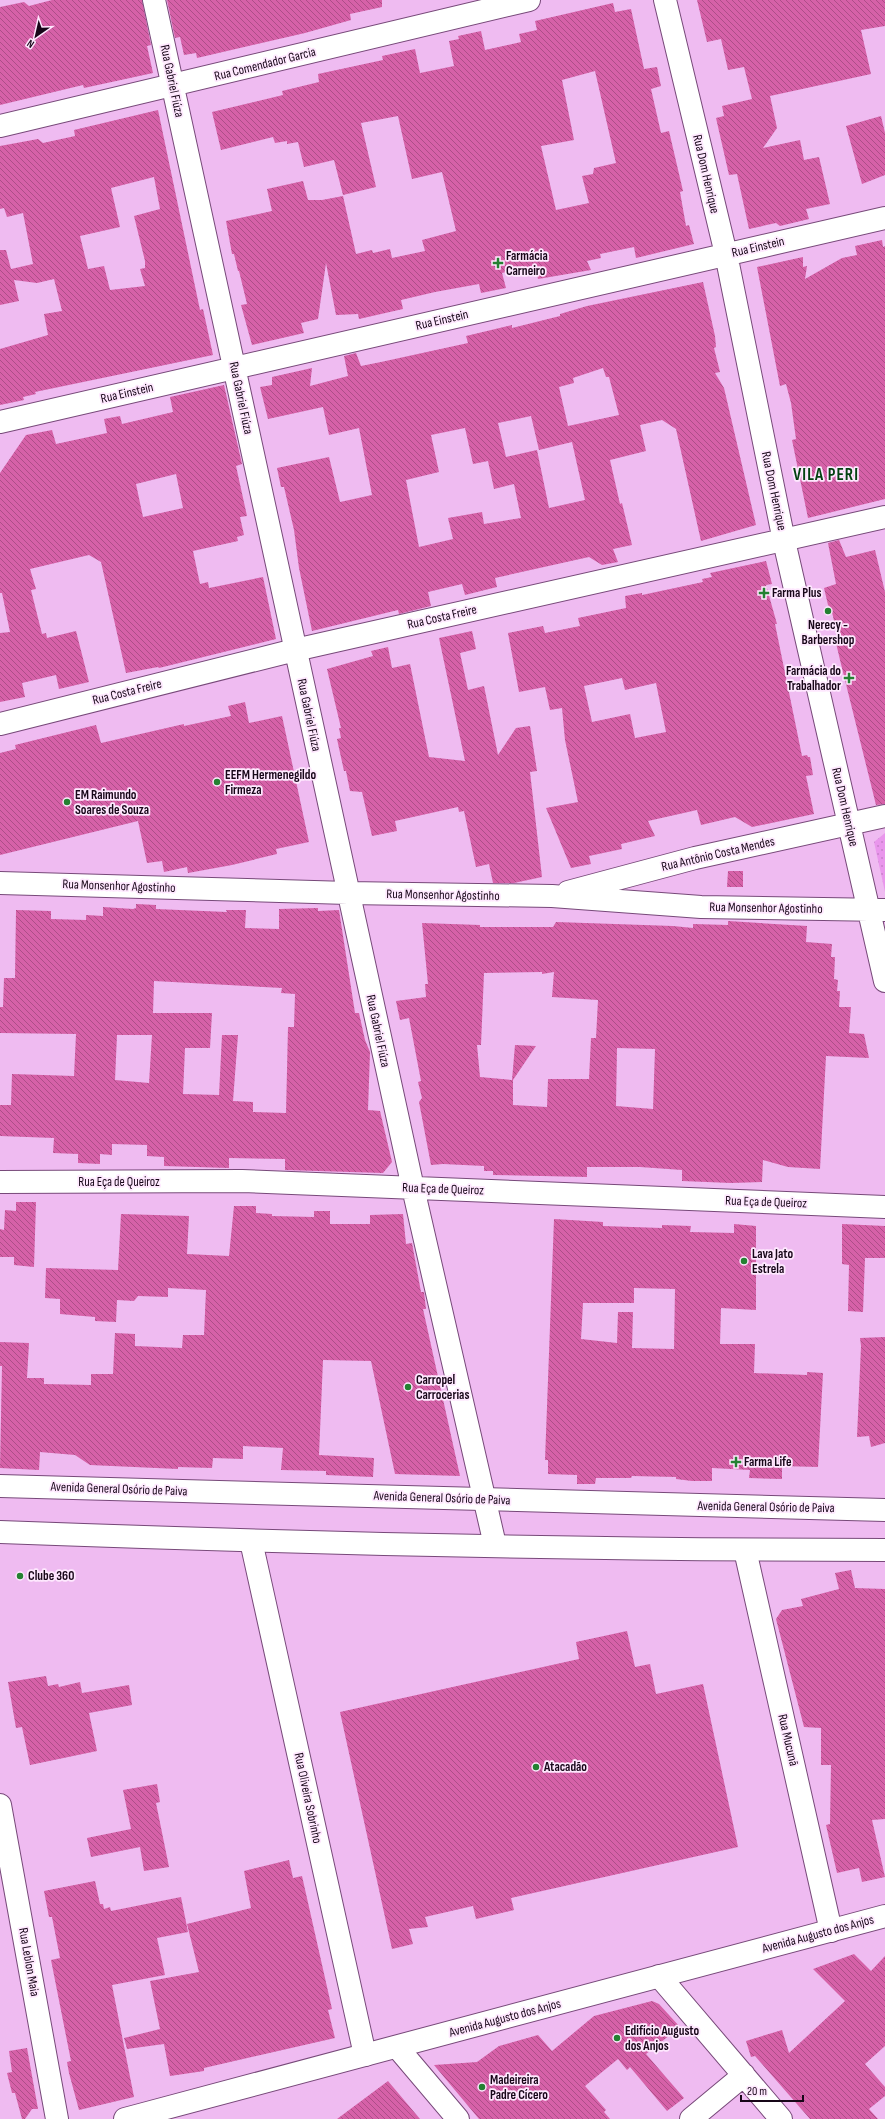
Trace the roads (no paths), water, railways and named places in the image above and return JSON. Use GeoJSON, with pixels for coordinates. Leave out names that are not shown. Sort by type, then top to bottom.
{"type":"FeatureCollection","features":[{"type":"Feature","properties":{"kind":"street","name":"Rua Gabriel Fiúza"},"geometry":{"type":"LineString","coordinates":[[154,0],[413,1188],[486,1500],[495,1545]]}},
{"type":"Feature","properties":{"kind":"street","name":"Rua Comendador Garcia"},"geometry":{"type":"LineString","coordinates":[[0,126],[529,0]]}},
{"type":"Feature","properties":{"kind":"street","name":"Rua Dom Henrique"},"geometry":{"type":"LineString","coordinates":[[665,0],[726,254],[784,541],[849,824],[877,910],[885,981]]}},
{"type":"Feature","properties":{"kind":"street","name":"Rua Einstein"},"geometry":{"type":"LineString","coordinates":[[0,422],[885,218]]}},
{"type":"Feature","properties":{"kind":"street","name":"Rua Costa Freire"},"geometry":{"type":"LineString","coordinates":[[0,724],[295,650],[784,541],[885,517]]}},
{"type":"Feature","properties":{"kind":"street","name":"Rua Antônio Costa Mendes"},"geometry":{"type":"LineString","coordinates":[[552,896],[695,858],[885,816]]}},
{"type":"Feature","properties":{"kind":"street","name":"Rua Monsenhor Agostinho"},"geometry":{"type":"LineString","coordinates":[[0,883],[348,893],[552,896],[701,907],[877,910]]}},
{"type":"Feature","properties":{"kind":"street","name":"Rua Eça de Queiroz"},"geometry":{"type":"LineString","coordinates":[[0,1182],[242,1181],[885,1207]]}},
{"type":"Feature","properties":{"kind":"street","name":"Avenida General Osório de Paiva"},"geometry":{"type":"LineString","coordinates":[[0,1486],[885,1510]]}},
{"type":"Feature","properties":{"kind":"street"},"geometry":{"type":"LineString","coordinates":[[0,1532],[251,1541],[745,1550],[885,1550]]}},
{"type":"Feature","properties":{"kind":"street","name":"Rua Oliveira Sobrinho"},"geometry":{"type":"LineString","coordinates":[[251,1541],[365,2055]]}},
{"type":"Feature","properties":{"kind":"street","name":"Rua Mucunã"},"geometry":{"type":"LineString","coordinates":[[745,1550],[831,1931]]}},
{"type":"Feature","properties":{"kind":"street","name":"Rua Leblon Maia"},"geometry":{"type":"LineString","coordinates":[[0,1805],[57,2119]]}},
{"type":"Feature","properties":{"kind":"street","name":"Avenida Augusto dos Anjos"},"geometry":{"type":"LineString","coordinates":[[125,2119],[148,2116],[365,2055],[885,1916]]}},
{"type":"Feature","properties":{"kind":"street"},"geometry":{"type":"LineString","coordinates":[[659,1976],[781,2119]]}},
{"type":"Feature","properties":{"kind":"street"},"geometry":{"type":"LineString","coordinates":[[397,2047],[458,2119]]}},
{"type":"Feature","properties":{"kind":"street"},"geometry":{"type":"LineString","coordinates":[[691,2119],[744,2075]]}},
{"type":"Feature","properties":{"kind":"place","name":"Farmácia Carneiro"},"geometry":{"type":"Point","coordinates":[498,263]}},
{"type":"Feature","properties":{"kind":"place","name":"Farma Plus"},"geometry":{"type":"Point","coordinates":[764,593]}},
{"type":"Feature","properties":{"kind":"place","name":"Nerecy - Barbershop"},"geometry":{"type":"Point","coordinates":[828,611]}},
{"type":"Feature","properties":{"kind":"place","name":"Farmácia do Trabalhador"},"geometry":{"type":"Point","coordinates":[849,678]}},
{"type":"Feature","properties":{"kind":"place","name":"EEFM Hermenegildo Firmeza"},"geometry":{"type":"Point","coordinates":[217,782]}},
{"type":"Feature","properties":{"kind":"place","name":"EM Raimundo Soares de Souza"},"geometry":{"type":"Point","coordinates":[67,802]}},
{"type":"Feature","properties":{"kind":"place","name":"Lava Jato Estrela"},"geometry":{"type":"Point","coordinates":[744,1261]}},
{"type":"Feature","properties":{"kind":"place","name":"Carropel Carrocerias"},"geometry":{"type":"Point","coordinates":[408,1387]}},
{"type":"Feature","properties":{"kind":"place","name":"Farma Life"},"geometry":{"type":"Point","coordinates":[736,1462]}},
{"type":"Feature","properties":{"kind":"place","name":"Clube 360"},"geometry":{"type":"Point","coordinates":[20,1576]}},
{"type":"Feature","properties":{"kind":"place","name":"Atacadão"},"geometry":{"type":"Point","coordinates":[536,1767]}},
{"type":"Feature","properties":{"kind":"place","name":"Edifício Augusto dos Anjos"},"geometry":{"type":"Point","coordinates":[617,2038]}},
{"type":"Feature","properties":{"kind":"place","name":"Madeireira Padre Cícero"},"geometry":{"type":"Point","coordinates":[482,2087]}},
{"type":"Feature","properties":{"kind":"district","name":"VILA PERI"},"geometry":{"type":"Point","coordinates":[826,475]}}]}
